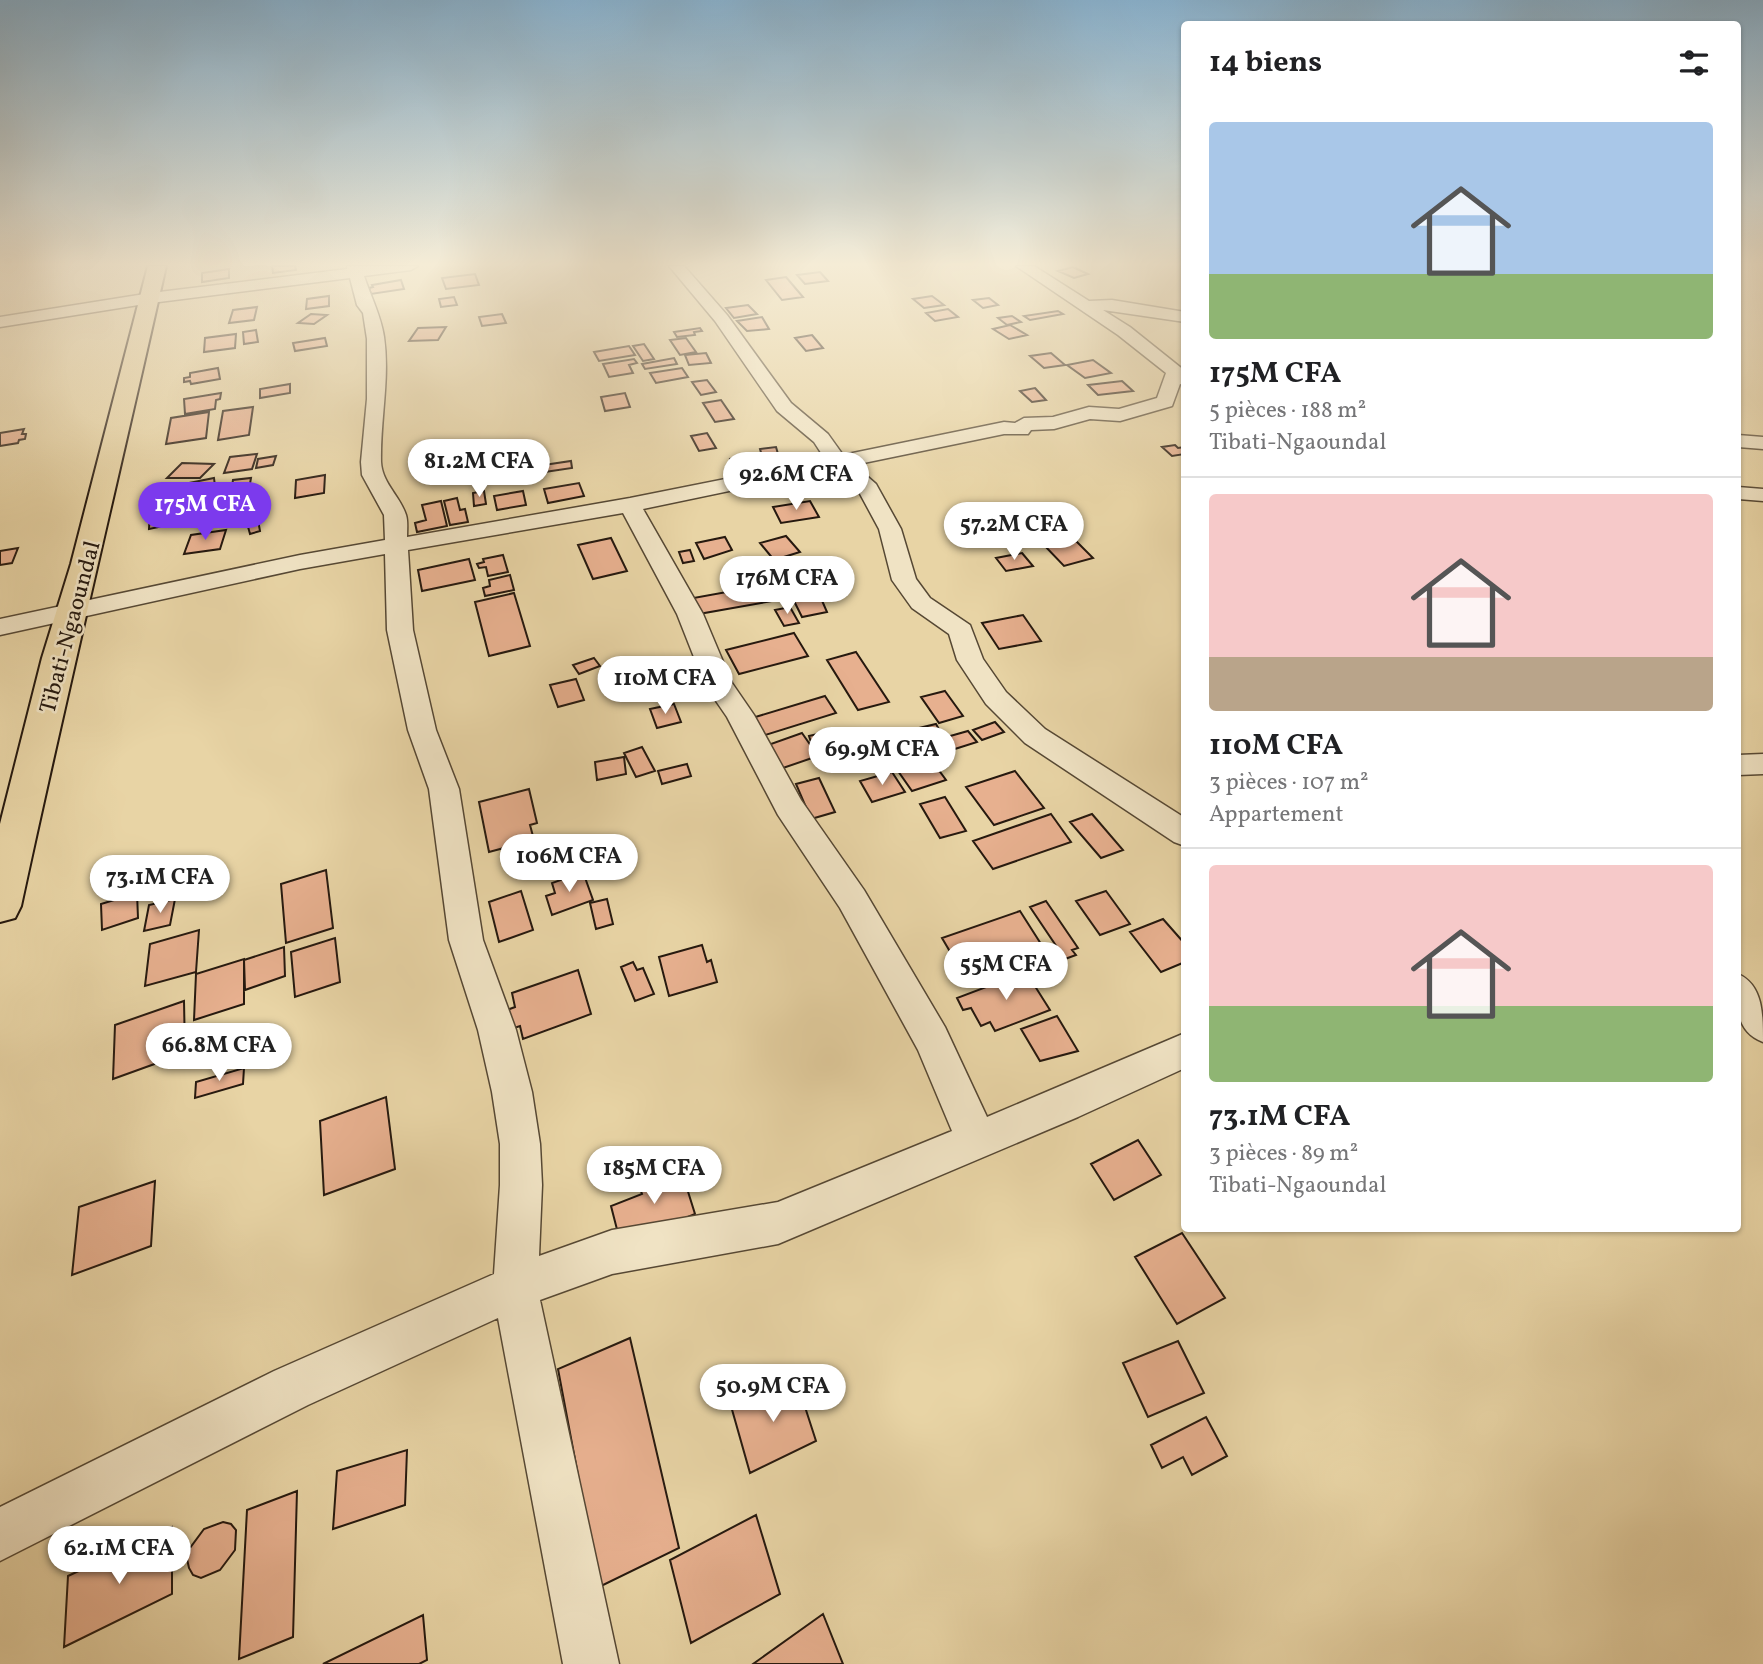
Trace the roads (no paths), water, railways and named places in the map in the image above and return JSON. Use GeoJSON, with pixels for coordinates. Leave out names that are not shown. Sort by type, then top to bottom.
{"type":"FeatureCollection","features":[{"type":"Feature","properties":{"kind":"highway","name":"Tibati-Ngaoundal"},"geometry":{"type":"LineString","coordinates":[[0,906],[139,344]]}},
{"type":"Feature","properties":{"kind":"street"},"geometry":{"type":"LineString","coordinates":[[376,344],[372,468],[378,484],[393,506],[398,532],[396,544],[400,629],[422,730],[444,789],[466,940],[497,1030],[512,1092],[520,1143],[522,1185],[515,1287],[590,1664]]}},
{"type":"Feature","properties":{"kind":"street"},"geometry":{"type":"LineString","coordinates":[[740,344],[776,398],[821,438],[838,462],[868,489],[890,529],[904,580],[921,603],[961,630],[970,660],[996,698],[1035,736],[1181,831]]}},
{"type":"Feature","properties":{"kind":"street"},"geometry":{"type":"LineString","coordinates":[[0,627],[396,544],[630,505],[1004,428],[1021,429],[1024,424],[1054,423],[1089,413],[1120,415],[1165,402],[1180,376],[1140,344]]}},
{"type":"Feature","properties":{"kind":"street"},"geometry":{"type":"LineString","coordinates":[[1741,441],[1763,443]]}},
{"type":"Feature","properties":{"kind":"street"},"geometry":{"type":"LineString","coordinates":[[1741,493],[1763,495]]}},
{"type":"Feature","properties":{"kind":"street"},"geometry":{"type":"LineString","coordinates":[[630,505],[690,614],[719,685],[740,715],[789,807],[852,899],[932,1039],[960,1098],[975,1140]]}},
{"type":"Feature","properties":{"kind":"street"},"geometry":{"type":"LineString","coordinates":[[1741,765],[1763,764]]}},
{"type":"Feature","properties":{"kind":"street"},"geometry":{"type":"LineString","coordinates":[[1741,993],[1763,1026]]}},
{"type":"Feature","properties":{"kind":"street"},"geometry":{"type":"LineString","coordinates":[[0,1535],[291,1388],[515,1287],[612,1252],[730,1234],[778,1223],[833,1203],[1181,1051]]}}]}
